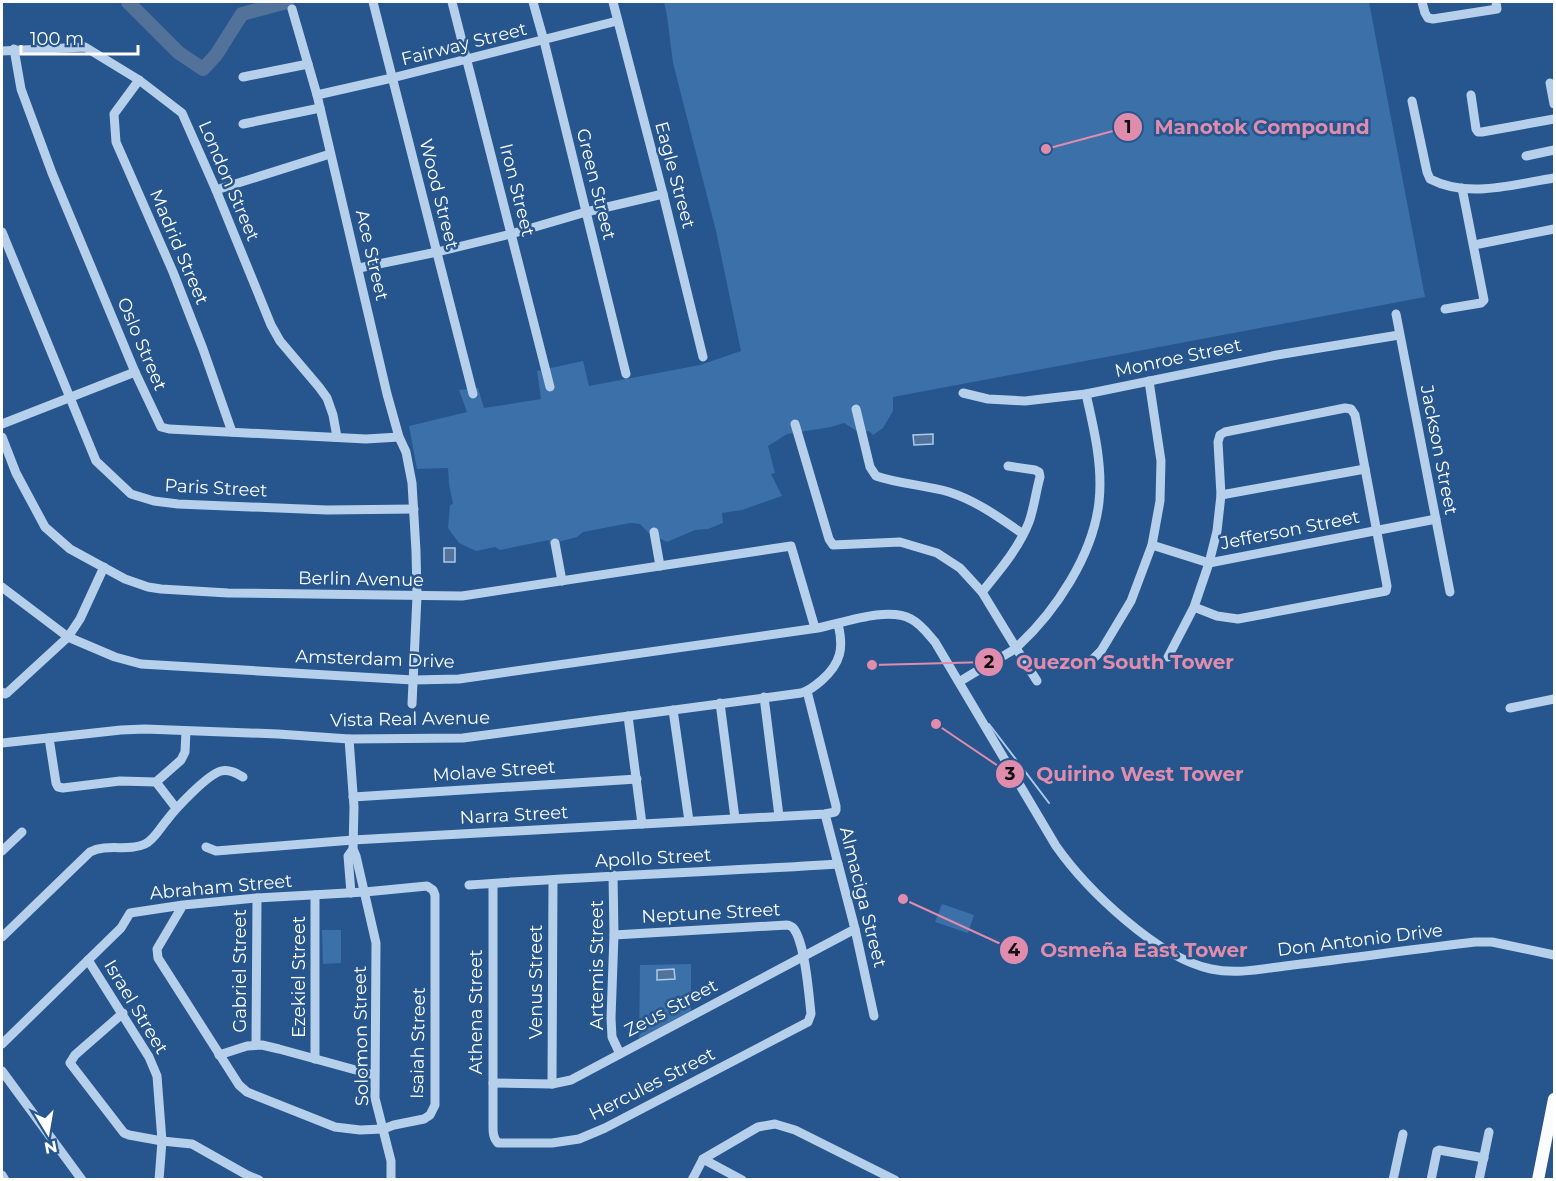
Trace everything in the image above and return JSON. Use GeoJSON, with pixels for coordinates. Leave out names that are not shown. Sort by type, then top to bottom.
{"type":"FeatureCollection","features":[{"type":"Feature","properties":{"kind":"main road"},"geometry":{"type":"LineString","coordinates":[[1538,1179],[1554,1099]]}},
{"type":"Feature","properties":{"kind":"street","name":"Wood Street"},"geometry":{"type":"LineString","coordinates":[[373,2],[473,394]]}},
{"type":"Feature","properties":{"kind":"street","name":"Iron Street"},"geometry":{"type":"LineString","coordinates":[[452,2],[550,387]]}},
{"type":"Feature","properties":{"kind":"street","name":"Green Street"},"geometry":{"type":"LineString","coordinates":[[533,2],[626,374]]}},
{"type":"Feature","properties":{"kind":"street","name":"Eagle Street"},"geometry":{"type":"LineString","coordinates":[[613,2],[703,357]]}},
{"type":"Feature","properties":{"kind":"street"},"geometry":{"type":"LineString","coordinates":[[1422,2],[1428,18],[1433,19],[1497,9],[1496,2]]}},
{"type":"Feature","properties":{"kind":"street","name":"Ace Street"},"geometry":{"type":"LineString","coordinates":[[292,9],[317,95],[377,351],[399,437],[406,452],[412,483],[417,596],[412,704]]}},
{"type":"Feature","properties":{"kind":"street","name":"Fairway Street"},"geometry":{"type":"LineString","coordinates":[[317,95],[544,41],[617,21]]}},
{"type":"Feature","properties":{"kind":"street","name":"London Street"},"geometry":{"type":"LineString","coordinates":[[2,51],[85,46],[139,80],[182,113],[271,325],[280,341],[327,398],[337,437]]}},
{"type":"Feature","properties":{"kind":"street","name":"Oslo Street"},"geometry":{"type":"LineString","coordinates":[[14,49],[21,89],[52,173],[135,372],[161,426],[169,429],[366,439],[399,437]]}},
{"type":"Feature","properties":{"kind":"street"},"geometry":{"type":"LineString","coordinates":[[243,77],[308,64]]}},
{"type":"Feature","properties":{"kind":"street","name":"Madrid Street"},"geometry":{"type":"LineString","coordinates":[[139,80],[114,114],[117,141],[173,272],[232,432]]}},
{"type":"Feature","properties":{"kind":"street"},"geometry":{"type":"LineString","coordinates":[[1550,83],[1554,104]]}},
{"type":"Feature","properties":{"kind":"street"},"geometry":{"type":"LineString","coordinates":[[1471,95],[1478,132],[1554,119]]}},
{"type":"Feature","properties":{"kind":"street"},"geometry":{"type":"LineString","coordinates":[[1412,101],[1430,179],[1462,188],[1488,189],[1554,178]]}},
{"type":"Feature","properties":{"kind":"street"},"geometry":{"type":"LineString","coordinates":[[243,124],[320,108]]}},
{"type":"Feature","properties":{"kind":"street"},"geometry":{"type":"LineString","coordinates":[[1526,156],[1554,150]]}},
{"type":"Feature","properties":{"kind":"street"},"geometry":{"type":"LineString","coordinates":[[216,190],[330,154]]}},
{"type":"Feature","properties":{"kind":"street"},"geometry":{"type":"LineString","coordinates":[[1445,309],[1481,303],[1484,300],[1462,188]]}},
{"type":"Feature","properties":{"kind":"street"},"geometry":{"type":"LineString","coordinates":[[359,268],[511,234],[586,212],[663,194]]}},
{"type":"Feature","properties":{"kind":"street"},"geometry":{"type":"LineString","coordinates":[[1479,244],[1554,228]]}},
{"type":"Feature","properties":{"kind":"street","name":"Paris Street"},"geometry":{"type":"LineString","coordinates":[[2,232],[96,461],[131,494],[154,501],[178,504],[327,510],[414,509]]}},
{"type":"Feature","properties":{"kind":"street","name":"Jackson Street"},"geometry":{"type":"LineString","coordinates":[[1396,314],[1450,592]]}},
{"type":"Feature","properties":{"kind":"street","name":"Monroe Street"},"geometry":{"type":"LineString","coordinates":[[963,393],[988,399],[1025,401],[1086,394],[1277,355],[1399,335]]}},
{"type":"Feature","properties":{"kind":"street"},"geometry":{"type":"LineString","coordinates":[[2,424],[135,372]]}},
{"type":"Feature","properties":{"kind":"street"},"geometry":{"type":"LineString","coordinates":[[1090,662],[1101,651],[1131,601],[1152,545],[1160,501],[1161,460],[1149,381]]}},
{"type":"Feature","properties":{"kind":"street"},"geometry":{"type":"LineString","coordinates":[[959,682],[1016,648],[1052,609],[1082,559],[1093,533],[1099,502],[1096,438],[1086,394]]}},
{"type":"Feature","properties":{"kind":"street"},"geometry":{"type":"LineString","coordinates":[[1168,657],[1194,607],[1217,531],[1221,495],[1218,442],[1220,435],[1290,418],[1345,408],[1351,409],[1355,414],[1387,586],[1386,591],[1238,619],[1217,616],[1194,607]]}},
{"type":"Feature","properties":{"kind":"street"},"geometry":{"type":"LineString","coordinates":[[856,409],[870,467],[876,476],[952,493],[984,507],[1023,534]]}},
{"type":"Feature","properties":{"kind":"street"},"geometry":{"type":"LineString","coordinates":[[795,424],[833,546],[900,542],[938,553],[960,568],[982,592],[1038,681]]}},
{"type":"Feature","properties":{"kind":"street","name":"Berlin Avenue"},"geometry":{"type":"LineString","coordinates":[[2,437],[16,473],[45,527],[70,549],[125,579],[148,587],[228,593],[462,596],[791,546],[815,628]]}},
{"type":"Feature","properties":{"kind":"street"},"geometry":{"type":"LineString","coordinates":[[982,592],[1009,558],[1030,521],[1040,477],[1039,472],[1035,470],[1008,466]]}},
{"type":"Feature","properties":{"kind":"street"},"geometry":{"type":"LineString","coordinates":[[1221,495],[1365,469]]}},
{"type":"Feature","properties":{"kind":"street","name":"Jefferson Street"},"geometry":{"type":"LineString","coordinates":[[1152,545],[1209,563],[1436,519]]}},
{"type":"Feature","properties":{"kind":"street"},"geometry":{"type":"LineString","coordinates":[[654,532],[660,566]]}},
{"type":"Feature","properties":{"kind":"street"},"geometry":{"type":"LineString","coordinates":[[555,543],[562,581]]}},
{"type":"Feature","properties":{"kind":"street"},"geometry":{"type":"LineString","coordinates":[[4,692],[68,637],[80,619],[104,567]]}},
{"type":"Feature","properties":{"kind":"street","name":"Amsterdam Drive"},"geometry":{"type":"LineString","coordinates":[[2,587],[68,637],[115,657],[141,664],[413,680],[459,680],[838,624]]}},
{"type":"Feature","properties":{"kind":"street","name":"Don Antonio Drive"},"geometry":{"type":"LineString","coordinates":[[838,624],[894,614],[910,618],[925,630],[935,642],[1056,846],[1071,866],[1093,891],[1138,930],[1194,964],[1234,972],[1475,942],[1492,942],[1554,954]]}},
{"type":"Feature","properties":{"kind":"street"},"geometry":{"type":"LineString","coordinates":[[807,691],[832,671],[839,658],[842,640],[838,624]]}},
{"type":"Feature","properties":{"kind":"street","name":"Vista Real Avenue"},"geometry":{"type":"LineString","coordinates":[[2,743],[145,729],[349,739],[463,738],[807,691]]}},
{"type":"Feature","properties":{"kind":"street","name":"Almaciga Street"},"geometry":{"type":"LineString","coordinates":[[807,691],[836,806],[835,812],[825,814],[855,929],[874,1016]]}},
{"type":"Feature","properties":{"kind":"street"},"geometry":{"type":"LineString","coordinates":[[764,697],[779,816]]}},
{"type":"Feature","properties":{"kind":"street"},"geometry":{"type":"LineString","coordinates":[[1510,708],[1554,699]]}},
{"type":"Feature","properties":{"kind":"street"},"geometry":{"type":"LineString","coordinates":[[720,703],[735,818]]}},
{"type":"Feature","properties":{"kind":"street"},"geometry":{"type":"LineString","coordinates":[[674,710],[689,821]]}},
{"type":"Feature","properties":{"kind":"street"},"geometry":{"type":"LineString","coordinates":[[628,716],[642,824]]}},
{"type":"Feature","properties":{"kind":"street"},"geometry":{"type":"LineString","coordinates":[[49,738],[58,786],[63,788],[120,781],[156,782],[181,760],[185,752],[186,731]]}},
{"type":"Feature","properties":{"kind":"street"},"geometry":{"type":"LineString","coordinates":[[349,739],[353,797],[353,844],[348,856],[351,893]]}},
{"type":"Feature","properties":{"kind":"street"},"geometry":{"type":"LineString","coordinates":[[2,938],[90,852],[145,844],[180,803],[218,772],[232,771],[243,777]]}},
{"type":"Feature","properties":{"kind":"street","name":"Molave Street"},"geometry":{"type":"LineString","coordinates":[[353,797],[637,779]]}},
{"type":"Feature","properties":{"kind":"street"},"geometry":{"type":"LineString","coordinates":[[156,782],[176,808]]}},
{"type":"Feature","properties":{"kind":"street","name":"Narra Street"},"geometry":{"type":"LineString","coordinates":[[206,847],[216,851],[353,844],[825,814]]}},
{"type":"Feature","properties":{"kind":"street"},"geometry":{"type":"LineString","coordinates":[[2,851],[22,832]]}},
{"type":"Feature","properties":{"kind":"street","name":"Solomon Street"},"geometry":{"type":"LineString","coordinates":[[353,844],[376,943],[375,1098],[392,1161],[391,1179]]}},
{"type":"Feature","properties":{"kind":"street","name":"Apollo Street"},"geometry":{"type":"LineString","coordinates":[[469,885],[613,875],[838,864]]}},
{"type":"Feature","properties":{"kind":"street","name":"Artemis Street"},"geometry":{"type":"LineString","coordinates":[[613,875],[614,935],[611,1018],[612,1037],[620,1054]]}},
{"type":"Feature","properties":{"kind":"street","name":"Venus Street"},"geometry":{"type":"LineString","coordinates":[[552,1084],[553,880]]}},
{"type":"Feature","properties":{"kind":"street","name":"Athena Street"},"geometry":{"type":"LineString","coordinates":[[493,884],[493,1126],[495,1140]]}},
{"type":"Feature","properties":{"kind":"street","name":"Abraham Street"},"geometry":{"type":"LineString","coordinates":[[2,1044],[121,928],[130,913],[257,898],[427,886]]}},
{"type":"Feature","properties":{"kind":"street","name":"Isaiah Street"},"geometry":{"type":"LineString","coordinates":[[183,905],[157,949],[158,958],[239,1085],[247,1092],[335,1127],[360,1130],[383,1129],[424,1119],[430,1115],[435,1106],[435,896],[433,890],[427,886]]}},
{"type":"Feature","properties":{"kind":"street","name":"Ezekiel Street"},"geometry":{"type":"LineString","coordinates":[[315,895],[315,1059]]}},
{"type":"Feature","properties":{"kind":"street","name":"Gabriel Street"},"geometry":{"type":"LineString","coordinates":[[256,1045],[257,898]]}},
{"type":"Feature","properties":{"kind":"street","name":"Neptune Street"},"geometry":{"type":"LineString","coordinates":[[614,935],[786,925],[793,927],[804,956],[811,1014]]}},
{"type":"Feature","properties":{"kind":"street","name":"Zeus Street"},"geometry":{"type":"LineString","coordinates":[[493,1083],[552,1084],[571,1080],[855,929]]}},
{"type":"Feature","properties":{"kind":"street","name":"Israel Street"},"geometry":{"type":"LineString","coordinates":[[88,960],[123,1013],[149,1057],[157,1076],[162,1141],[159,1179]]}},
{"type":"Feature","properties":{"kind":"street"},"geometry":{"type":"LineString","coordinates":[[123,1013],[75,1055],[70,1063],[124,1133],[162,1141],[192,1144],[245,1177],[259,1179]]}},
{"type":"Feature","properties":{"kind":"street","name":"Hercules Street"},"geometry":{"type":"LineString","coordinates":[[495,1140],[500,1143],[552,1143],[579,1139],[803,1025],[808,1022],[811,1014]]}},
{"type":"Feature","properties":{"kind":"street"},"geometry":{"type":"LineString","coordinates":[[219,1055],[256,1045],[279,1048],[374,1075]]}},
{"type":"Feature","properties":{"kind":"street"},"geometry":{"type":"LineString","coordinates":[[2,1071],[82,1179]]}},
{"type":"Feature","properties":{"kind":"street"},"geometry":{"type":"LineString","coordinates":[[692,1179],[703,1159],[758,1127],[775,1124],[795,1130],[895,1179]]}},
{"type":"Feature","properties":{"kind":"street"},"geometry":{"type":"LineString","coordinates":[[1479,1179],[1489,1132]]}},
{"type":"Feature","properties":{"kind":"street"},"geometry":{"type":"LineString","coordinates":[[1393,1179],[1402,1134]]}},
{"type":"Feature","properties":{"kind":"street"},"geometry":{"type":"LineString","coordinates":[[1431,1179],[1439,1150],[1484,1158]]}},
{"type":"Feature","properties":{"kind":"street"},"geometry":{"type":"LineString","coordinates":[[703,1159],[742,1179]]}},
{"type":"Feature","properties":{"kind":"street"},"geometry":{"type":"LineString","coordinates":[[2,1175],[5,1179]]}},
{"type":"Feature","properties":{"kind":"shaded area"},"geometry":{"type":"Polygon","coordinates":[[[664,2],[1369,2],[1425,297],[893,397],[893,411],[883,428],[873,435],[869,431],[860,433],[844,423],[787,434],[768,446],[775,473],[771,474],[782,496],[742,510],[722,513],[723,523],[708,529],[695,530],[667,542],[649,533],[640,524],[630,523],[583,532],[577,537],[550,544],[549,540],[500,550],[495,547],[476,551],[459,543],[448,528],[450,505],[453,504],[448,468],[417,469],[409,426],[467,412],[459,390],[478,388],[484,408],[541,399],[537,371],[583,361],[589,386],[700,365],[741,351],[716,231],[673,63],[664,2]]]}},
{"type":"Feature","properties":{"kind":"shaded area"},"geometry":{"type":"Polygon","coordinates":[[[933,434],[933,444],[914,445],[913,435],[933,434]]]}},
{"type":"Feature","properties":{"kind":"shaded area"},"geometry":{"type":"Polygon","coordinates":[[[444,548],[455,548],[455,562],[444,562],[444,548]]]}},
{"type":"Feature","properties":{"kind":"shaded area"},"geometry":{"type":"Polygon","coordinates":[[[942,904],[974,915],[968,933],[935,922],[942,904]]]}},
{"type":"Feature","properties":{"kind":"shaded area"},"geometry":{"type":"Polygon","coordinates":[[[322,930],[341,930],[341,963],[323,964],[322,930]]]}},
{"type":"Feature","properties":{"kind":"shaded area"},"geometry":{"type":"Polygon","coordinates":[[[691,964],[691,1014],[639,1044],[640,965],[691,964]]]}},
{"type":"Feature","properties":{"kind":"shaded area"},"geometry":{"type":"Polygon","coordinates":[[[674,969],[675,979],[657,980],[657,970],[674,969]]]}},
{"type":"Feature","properties":{"kind":"waterway"},"geometry":{"type":"LineString","coordinates":[[128,2],[179,53],[203,69],[216,55],[242,14],[287,2]]}},
{"type":"Feature","properties":{"kind":"waterway"},"geometry":{"type":"LineString","coordinates":[[989,724],[1049,803]]}},
{"type":"Feature","properties":{"kind":"place","name":"Manotok Compound"},"geometry":{"type":"Point","coordinates":[1046,149]}},
{"type":"Feature","properties":{"kind":"place","name":"Quezon South Tower"},"geometry":{"type":"Point","coordinates":[872,665]}},
{"type":"Feature","properties":{"kind":"place","name":"Quirino West Tower"},"geometry":{"type":"Point","coordinates":[936,724]}},
{"type":"Feature","properties":{"kind":"place","name":"Osmeña East Tower"},"geometry":{"type":"Point","coordinates":[903,899]}}]}
